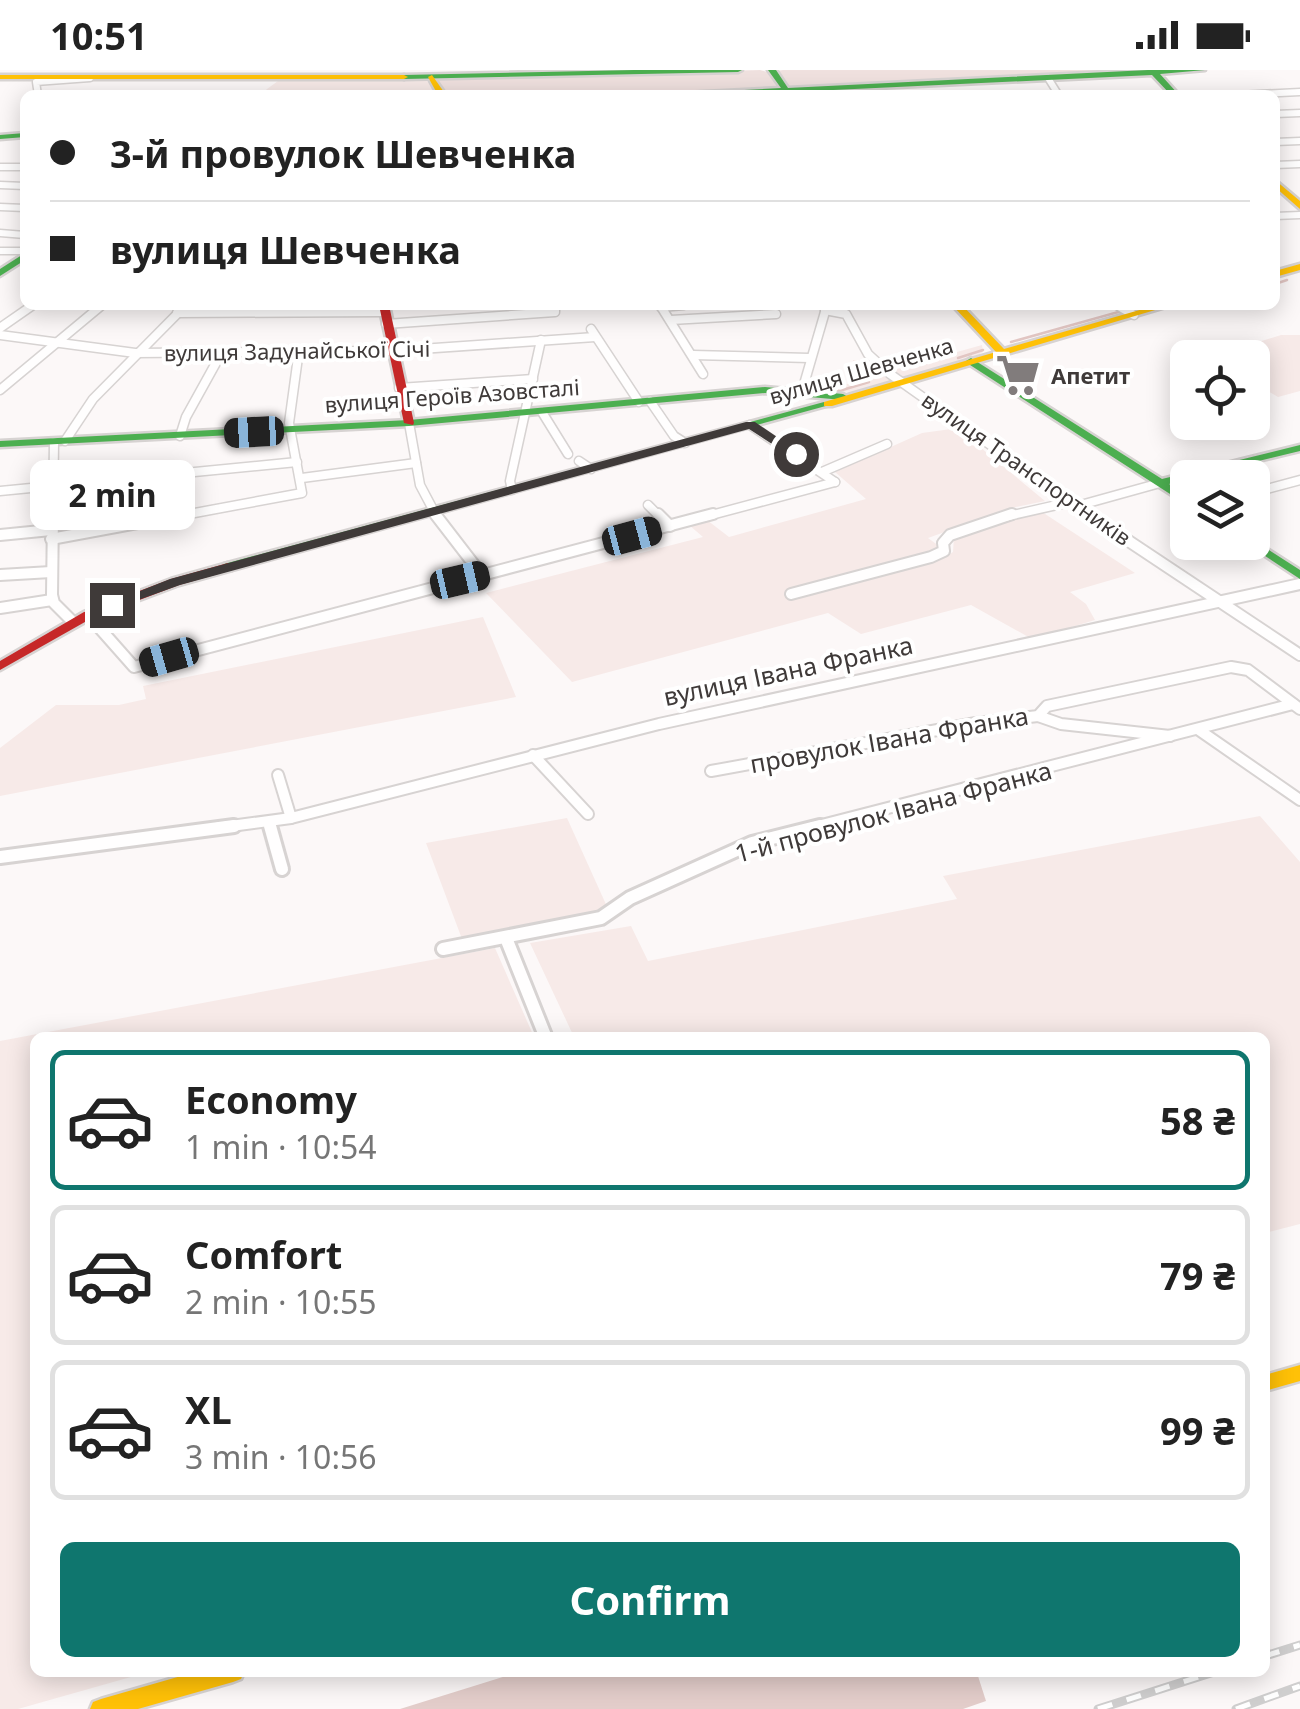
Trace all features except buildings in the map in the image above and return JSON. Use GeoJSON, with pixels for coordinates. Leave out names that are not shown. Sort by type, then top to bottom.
{"type":"FeatureCollection","features":[{"type":"Feature","properties":{"kind":"main road"},"geometry":{"type":"LineString","coordinates":[[0,77],[38,74],[90,78],[112,74],[276,79],[355,74],[738,70]]}},
{"type":"Feature","properties":{"kind":"main road"},"geometry":{"type":"LineString","coordinates":[[840,90],[1201,70]]}},
{"type":"Feature","properties":{"kind":"main road"},"geometry":{"type":"LineString","coordinates":[[1152,71],[1170,90]]}},
{"type":"Feature","properties":{"kind":"main road"},"geometry":{"type":"LineString","coordinates":[[262,90],[276,79]]}},
{"type":"Feature","properties":{"kind":"main road"},"geometry":{"type":"LineString","coordinates":[[1280,190],[1300,206]]}},
{"type":"Feature","properties":{"kind":"main road"},"geometry":{"type":"LineString","coordinates":[[0,272],[20,257]]}},
{"type":"Feature","properties":{"kind":"main road"},"geometry":{"type":"LineString","coordinates":[[962,310],[1002,352]]}},
{"type":"Feature","properties":{"kind":"main road","name":"вулиця Шевченка"},"geometry":{"type":"LineString","coordinates":[[0,666],[80,618],[175,582],[512,490],[585,465],[750,425],[1151,310]]}},
{"type":"Feature","properties":{"kind":"main road"},"geometry":{"type":"LineString","coordinates":[[385,314],[409,423]]}},
{"type":"Feature","properties":{"kind":"main road"},"geometry":{"type":"LineString","coordinates":[[988,339],[1005,346],[1030,344]]}},
{"type":"Feature","properties":{"kind":"main road"},"geometry":{"type":"LineString","coordinates":[[971,362],[1170,489]]}},
{"type":"Feature","properties":{"kind":"main road"},"geometry":{"type":"LineString","coordinates":[[942,370],[968,368],[993,376]]}},
{"type":"Feature","properties":{"kind":"main road","name":"вулиця Героїв Азовсталі"},"geometry":{"type":"LineString","coordinates":[[0,444],[409,423],[758,390],[846,398]]}},
{"type":"Feature","properties":{"kind":"main road"},"geometry":{"type":"LineString","coordinates":[[1160,483],[1300,448]]}},
{"type":"Feature","properties":{"kind":"main road"},"geometry":{"type":"LineString","coordinates":[[1270,555],[1300,575]]}},
{"type":"Feature","properties":{"kind":"main road"},"geometry":{"type":"LineString","coordinates":[[1270,1382],[1300,1373]]}},
{"type":"Feature","properties":{"kind":"main road"},"geometry":{"type":"LineString","coordinates":[[101,1709],[215,1677]]}},
{"type":"Feature","properties":{"kind":"street"},"geometry":{"type":"LineString","coordinates":[[37,90],[36,82],[90,78]]}},
{"type":"Feature","properties":{"kind":"street"},"geometry":{"type":"LineString","coordinates":[[1048,78],[1056,90]]}},
{"type":"Feature","properties":{"kind":"street"},"geometry":{"type":"LineString","coordinates":[[0,332],[27,310]]}},
{"type":"Feature","properties":{"kind":"street"},"geometry":{"type":"LineString","coordinates":[[0,390],[96,310]]}},
{"type":"Feature","properties":{"kind":"street"},"geometry":{"type":"LineString","coordinates":[[52,600],[52,489],[60,442],[135,353],[182,310]]}},
{"type":"Feature","properties":{"kind":"street"},"geometry":{"type":"LineString","coordinates":[[178,314],[521,310]]}},
{"type":"Feature","properties":{"kind":"street"},"geometry":{"type":"LineString","coordinates":[[663,310],[704,374]]}},
{"type":"Feature","properties":{"kind":"street"},"geometry":{"type":"LineString","coordinates":[[802,391],[825,310]]}},
{"type":"Feature","properties":{"kind":"street","name":"вулиця Транспортників"},"geometry":{"type":"LineString","coordinates":[[833,310],[846,314],[868,354],[903,382],[1073,504],[1300,655]]}},
{"type":"Feature","properties":{"kind":"street"},"geometry":{"type":"LineString","coordinates":[[1126,310],[1134,315]]}},
{"type":"Feature","properties":{"kind":"street"},"geometry":{"type":"LineString","coordinates":[[671,320],[776,314]]}},
{"type":"Feature","properties":{"kind":"street","name":"вулиця Задунайської Січі"},"geometry":{"type":"LineString","coordinates":[[0,332],[56,344],[135,353],[392,351],[593,333],[645,401]]}},
{"type":"Feature","properties":{"kind":"street"},"geometry":{"type":"LineString","coordinates":[[512,490],[510,481],[535,413],[534,380],[542,340]]}},
{"type":"Feature","properties":{"kind":"street"},"geometry":{"type":"LineString","coordinates":[[0,535],[51,534],[288,498],[304,490],[291,430],[299,350]]}},
{"type":"Feature","properties":{"kind":"street"},"geometry":{"type":"LineString","coordinates":[[180,436],[186,416],[222,352]]}},
{"type":"Feature","properties":{"kind":"street"},"geometry":{"type":"LineString","coordinates":[[692,355],[809,358]]}},
{"type":"Feature","properties":{"kind":"street"},"geometry":{"type":"LineString","coordinates":[[399,388],[534,380]]}},
{"type":"Feature","properties":{"kind":"street"},"geometry":{"type":"LineString","coordinates":[[645,401],[674,436],[685,443]]}},
{"type":"Feature","properties":{"kind":"street"},"geometry":{"type":"LineString","coordinates":[[535,413],[568,454]]}},
{"type":"Feature","properties":{"kind":"street"},"geometry":{"type":"LineString","coordinates":[[409,423],[420,485],[432,512],[482,575]]}},
{"type":"Feature","properties":{"kind":"street"},"geometry":{"type":"LineString","coordinates":[[0,608],[52,600],[80,618],[97,620],[134,667],[835,482],[750,425]]}},
{"type":"Feature","properties":{"kind":"street"},"geometry":{"type":"LineString","coordinates":[[822,472],[887,444]]}},
{"type":"Feature","properties":{"kind":"street"},"geometry":{"type":"LineString","coordinates":[[0,491],[52,489],[297,462]]}},
{"type":"Feature","properties":{"kind":"street"},"geometry":{"type":"LineString","coordinates":[[302,478],[416,462]]}},
{"type":"Feature","properties":{"kind":"street"},"geometry":{"type":"LineString","coordinates":[[1270,488],[1300,480]]}},
{"type":"Feature","properties":{"kind":"street"},"geometry":{"type":"LineString","coordinates":[[792,594],[931,557],[944,551],[943,543],[950,534],[1026,508],[1073,504],[1160,483]]}},
{"type":"Feature","properties":{"kind":"street"},"geometry":{"type":"LineString","coordinates":[[648,505],[670,526]]}},
{"type":"Feature","properties":{"kind":"street"},"geometry":{"type":"LineString","coordinates":[[0,575],[50,572]]}},
{"type":"Feature","properties":{"kind":"street","name":"вулиця Івана Франка"},"geometry":{"type":"LineString","coordinates":[[0,857],[290,818],[658,724],[1300,584]]}},
{"type":"Feature","properties":{"kind":"street","name":"провулок Івана Франка"},"geometry":{"type":"LineString","coordinates":[[711,771],[976,722],[1038,716],[1048,706],[1241,668],[1297,706]]}},
{"type":"Feature","properties":{"kind":"street","name":"1-й провулок Івана Франка"},"geometry":{"type":"LineString","coordinates":[[443,950],[601,918],[630,898],[752,843],[1297,706]]}},
{"type":"Feature","properties":{"kind":"street"},"geometry":{"type":"LineString","coordinates":[[1038,716],[1060,724],[1174,737]]}},
{"type":"Feature","properties":{"kind":"street"},"geometry":{"type":"LineString","coordinates":[[1199,730],[1300,800]]}},
{"type":"Feature","properties":{"kind":"street"},"geometry":{"type":"LineString","coordinates":[[532,756],[588,814]]}},
{"type":"Feature","properties":{"kind":"street"},"geometry":{"type":"LineString","coordinates":[[278,775],[290,818]]}},
{"type":"Feature","properties":{"kind":"street"},"geometry":{"type":"LineString","coordinates":[[270,822],[282,869]]}},
{"type":"Feature","properties":{"kind":"street"},"geometry":{"type":"LineString","coordinates":[[506,938],[544,1032]]}},
{"type":"Feature","properties":{"kind":"shaded area"},"geometry":{"type":"Polygon","coordinates":[[[760,70],[770,73],[778,89],[443,90],[438,80],[760,70]]]}},
{"type":"Feature","properties":{"kind":"shaded area"},"geometry":{"type":"Polygon","coordinates":[[[783,70],[1149,70],[786,88],[777,71],[783,70]]]}},
{"type":"Feature","properties":{"kind":"shaded area"},"geometry":{"type":"Polygon","coordinates":[[[425,79],[433,87],[266,90],[278,81],[425,79]]]}},
{"type":"Feature","properties":{"kind":"shaded area"},"geometry":{"type":"Polygon","coordinates":[[[1300,335],[1300,391],[1278,397],[1270,392],[1270,340],[1265,340],[1300,335]]]}},
{"type":"Feature","properties":{"kind":"shaded area"},"geometry":{"type":"Polygon","coordinates":[[[982,345],[983,352],[978,355],[856,392],[820,391],[859,381],[861,376],[852,370],[853,360],[869,360],[884,371],[893,370],[982,345]]]}},
{"type":"Feature","properties":{"kind":"shaded area"},"geometry":{"type":"Polygon","coordinates":[[[966,427],[971,430],[963,433],[1045,501],[1011,508],[928,538],[939,546],[938,550],[800,595],[945,557],[953,552],[954,537],[1039,510],[1135,573],[1070,592],[1086,604],[1095,620],[1032,639],[971,605],[861,634],[828,613],[572,682],[486,593],[703,537],[689,525],[707,520],[729,537],[866,499],[835,472],[922,433],[966,427]]]}},
{"type":"Feature","properties":{"kind":"shaded area"},"geometry":{"type":"Polygon","coordinates":[[[483,617],[516,697],[0,796],[0,748],[56,705],[119,705],[146,699],[143,686],[483,617]]]}},
{"type":"Feature","properties":{"kind":"shaded area"},"geometry":{"type":"Polygon","coordinates":[[[1260,816],[1300,862],[1300,1224],[1270,1232],[1270,1032],[572,1032],[530,943],[631,926],[648,961],[957,899],[943,876],[1260,816]]]}},
{"type":"Feature","properties":{"kind":"shaded area"},"geometry":{"type":"Polygon","coordinates":[[[567,818],[609,911],[462,939],[426,843],[567,818]]]}},
{"type":"Feature","properties":{"kind":"shaded area"},"geometry":{"type":"Polygon","coordinates":[[[495,948],[532,1032],[48,1032],[495,948]]]}},
{"type":"Feature","properties":{"kind":"shaded area"},"geometry":{"type":"Polygon","coordinates":[[[30,1035],[30,1677],[131,1677],[18,1709],[0,1709],[0,1041],[30,1035]]]}},
{"type":"Feature","properties":{"kind":"shaded area"},"geometry":{"type":"Polygon","coordinates":[[[503,1677],[978,1677],[986,1701],[963,1709],[400,1709],[503,1677]]]}},
{"type":"Feature","properties":{"kind":"waterway"},"geometry":{"type":"LineString","coordinates":[[1280,282],[1287,280]]}},
{"type":"Feature","properties":{"kind":"waterway"},"geometry":{"type":"LineString","coordinates":[[1011,342],[1122,311]]}},
{"type":"Feature","properties":{"kind":"waterway"},"geometry":{"type":"LineString","coordinates":[[958,358],[983,350]]}},
{"type":"Feature","properties":{"kind":"waterway"},"geometry":{"type":"LineString","coordinates":[[829,394],[869,382]]}},
{"type":"Feature","properties":{"kind":"railway"},"geometry":{"type":"LineString","coordinates":[[1270,1654],[1300,1645]]}},
{"type":"Feature","properties":{"kind":"railway"},"geometry":{"type":"LineString","coordinates":[[1098,1709],[1198,1677]]}},
{"type":"Feature","properties":{"kind":"railway"},"geometry":{"type":"LineString","coordinates":[[1236,1709],[1300,1686]]}},
{"type":"Feature","properties":{"kind":"traffic: fast"},"geometry":{"type":"LineString","coordinates":[[404,77],[738,70]]}},
{"type":"Feature","properties":{"kind":"traffic: fast"},"geometry":{"type":"LineString","coordinates":[[772,70],[786,90]]}},
{"type":"Feature","properties":{"kind":"traffic: fast"},"geometry":{"type":"LineString","coordinates":[[1152,70],[1170,90]]}},
{"type":"Feature","properties":{"kind":"traffic: fast"},"geometry":{"type":"LineString","coordinates":[[788,90],[1201,70]]}},
{"type":"Feature","properties":{"kind":"traffic: fast"},"geometry":{"type":"LineString","coordinates":[[0,137],[20,135]]}},
{"type":"Feature","properties":{"kind":"traffic: fast"},"geometry":{"type":"LineString","coordinates":[[0,273],[20,259]]}},
{"type":"Feature","properties":{"kind":"traffic: fast"},"geometry":{"type":"LineString","coordinates":[[971,361],[1170,489]]}},
{"type":"Feature","properties":{"kind":"traffic: fast"},"geometry":{"type":"LineString","coordinates":[[0,444],[409,423],[765,390],[843,397]]}},
{"type":"Feature","properties":{"kind":"traffic: fast"},"geometry":{"type":"LineString","coordinates":[[228,567],[828,404]]}},
{"type":"Feature","properties":{"kind":"traffic: fast"},"geometry":{"type":"LineString","coordinates":[[1160,483],[1300,448]]}},
{"type":"Feature","properties":{"kind":"traffic: fast"},"geometry":{"type":"LineString","coordinates":[[1270,555],[1300,575]]}},
{"type":"Feature","properties":{"kind":"traffic: slow"},"geometry":{"type":"LineString","coordinates":[[0,77],[404,77]]}},
{"type":"Feature","properties":{"kind":"traffic: slow"},"geometry":{"type":"LineString","coordinates":[[432,77],[439,90]]}},
{"type":"Feature","properties":{"kind":"traffic: slow"},"geometry":{"type":"LineString","coordinates":[[1280,188],[1300,206]]}},
{"type":"Feature","properties":{"kind":"traffic: slow"},"geometry":{"type":"LineString","coordinates":[[1280,273],[1300,267]]}},
{"type":"Feature","properties":{"kind":"traffic: slow"},"geometry":{"type":"LineString","coordinates":[[962,310],[1002,353]]}},
{"type":"Feature","properties":{"kind":"traffic: slow"},"geometry":{"type":"LineString","coordinates":[[828,404],[1150,310]]}},
{"type":"Feature","properties":{"kind":"traffic: slow"},"geometry":{"type":"LineString","coordinates":[[1270,1382],[1300,1373]]}},
{"type":"Feature","properties":{"kind":"traffic: slow"},"geometry":{"type":"LineString","coordinates":[[101,1709],[215,1677]]}},
{"type":"Feature","properties":{"kind":"traffic: jam"},"geometry":{"type":"LineString","coordinates":[[385,310],[409,423]]}},
{"type":"Feature","properties":{"kind":"traffic: jam"},"geometry":{"type":"LineString","coordinates":[[0,666],[88,615],[228,567]]}},
{"type":"Feature","properties":{"kind":"place","name":"Апетит"},"geometry":{"type":"Point","coordinates":[1018,375]}},
{"type":"Feature","properties":{"kind":"route"},"geometry":{"type":"LineString","coordinates":[[112,605],[175,582],[750,425],[796,454]]}}]}
